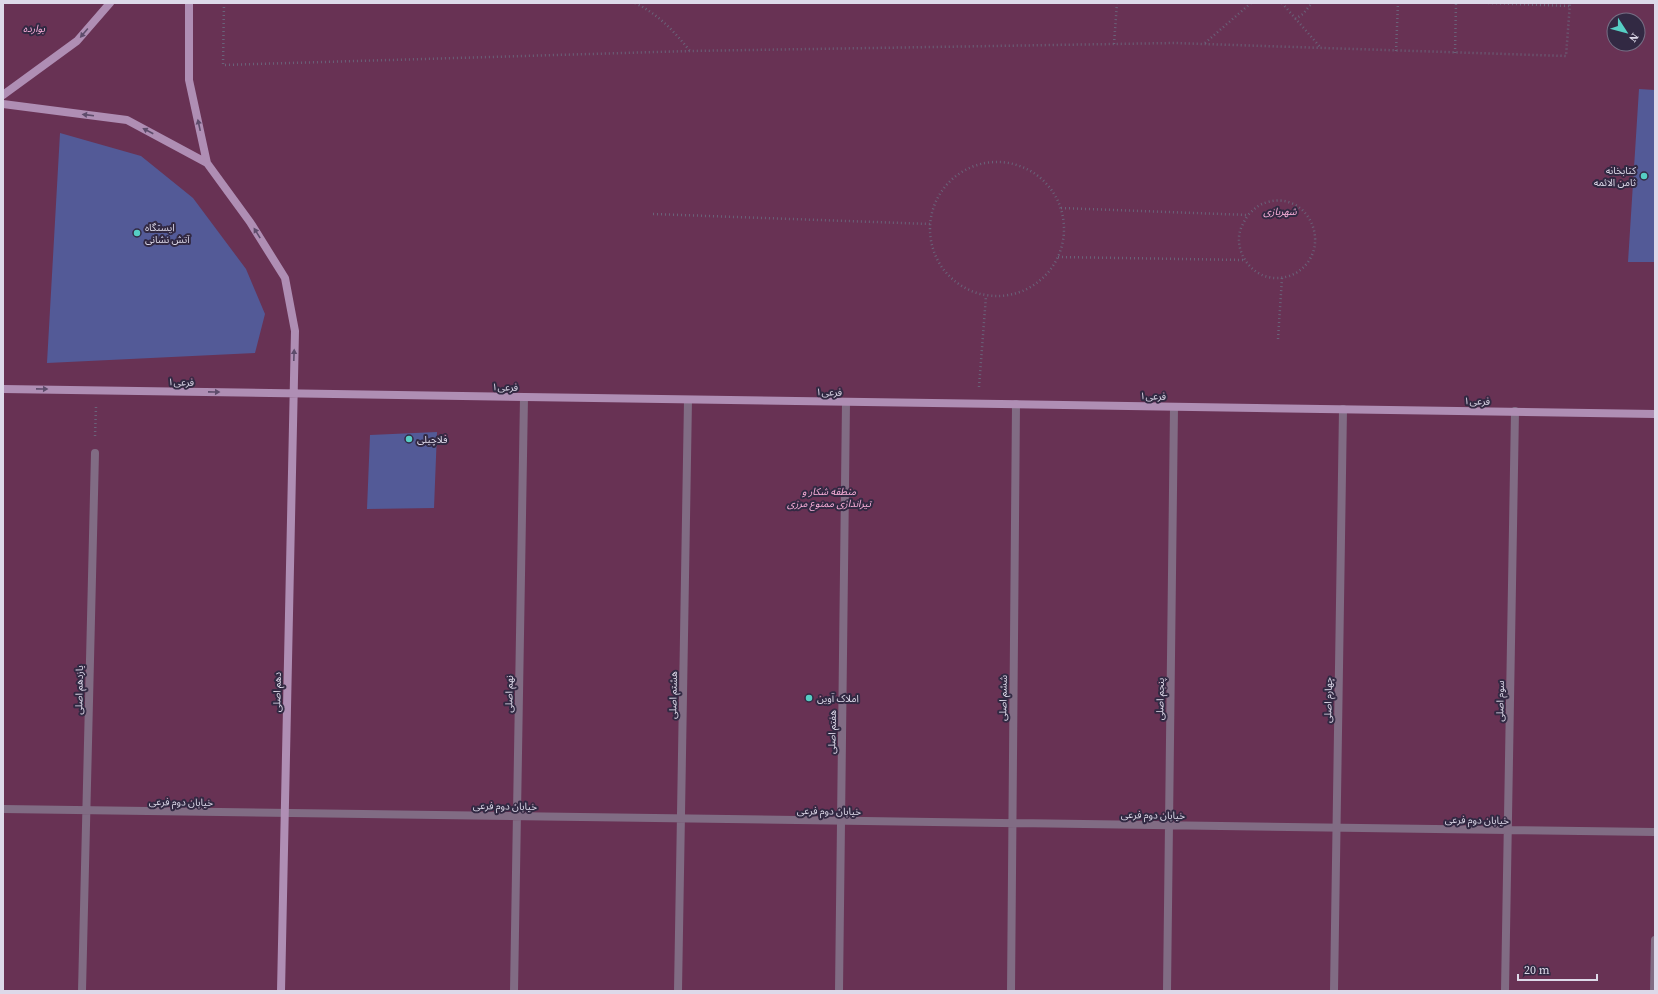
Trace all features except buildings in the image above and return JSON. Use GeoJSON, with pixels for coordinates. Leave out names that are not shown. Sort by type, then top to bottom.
{"type":"FeatureCollection","features":[{"type":"Feature","properties":{"kind":"main road"},"geometry":{"type":"LineString","coordinates":[[3,95],[77,41],[110,3]]}},
{"type":"Feature","properties":{"kind":"main road"},"geometry":{"type":"LineString","coordinates":[[189,3],[189,80],[207,163]]}},
{"type":"Feature","properties":{"kind":"main road"},"geometry":{"type":"LineString","coordinates":[[3,104],[127,120],[207,163]]}},
{"type":"Feature","properties":{"kind":"main road","name":"دهم اصلی"},"geometry":{"type":"LineString","coordinates":[[207,163],[250,222],[285,278],[294,331],[281,991]]}},
{"type":"Feature","properties":{"kind":"main road","name":"فرعی۱"},"geometry":{"type":"LineString","coordinates":[[3,389],[1655,414]]}},
{"type":"Feature","properties":{"kind":"street","name":"نهم اصلی"},"geometry":{"type":"LineString","coordinates":[[514,991],[524,397]]}},
{"type":"Feature","properties":{"kind":"street","name":"هشتم اصلی"},"geometry":{"type":"LineString","coordinates":[[678,991],[688,400]]}},
{"type":"Feature","properties":{"kind":"street","name":"هفتم اصلی"},"geometry":{"type":"LineString","coordinates":[[839,991],[846,402]]}},
{"type":"Feature","properties":{"kind":"street","name":"ششم اصلی"},"geometry":{"type":"LineString","coordinates":[[1010,991],[1016,404]]}},
{"type":"Feature","properties":{"kind":"street","name":"پنجم اصلی"},"geometry":{"type":"LineString","coordinates":[[1167,991],[1174,407]]}},
{"type":"Feature","properties":{"kind":"street","name":"چهارم اصلی"},"geometry":{"type":"LineString","coordinates":[[1334,991],[1343,409]]}},
{"type":"Feature","properties":{"kind":"street","name":"سوم اصلی"},"geometry":{"type":"LineString","coordinates":[[1505,991],[1515,412]]}},
{"type":"Feature","properties":{"kind":"street","name":"یازدهم اصلی"},"geometry":{"type":"LineString","coordinates":[[82,991],[95,453]]}},
{"type":"Feature","properties":{"kind":"street","name":"خیابان دوم فرعی"},"geometry":{"type":"LineString","coordinates":[[3,809],[1655,832]]}},
{"type":"Feature","properties":{"kind":"street"},"geometry":{"type":"LineString","coordinates":[[1654,991],[1655,940]]}},
{"type":"Feature","properties":{"kind":"path"},"geometry":{"type":"LineString","coordinates":[[224,3],[223,65],[690,51],[1114,44],[1204,44],[1566,56],[1570,4],[1488,3]]}},
{"type":"Feature","properties":{"kind":"path"},"geometry":{"type":"LineString","coordinates":[[635,3],[661,20],[677,34],[690,51]]}},
{"type":"Feature","properties":{"kind":"path"},"geometry":{"type":"LineString","coordinates":[[1114,44],[1117,3]]}},
{"type":"Feature","properties":{"kind":"path"},"geometry":{"type":"LineString","coordinates":[[1204,44],[1252,3]]}},
{"type":"Feature","properties":{"kind":"path"},"geometry":{"type":"LineString","coordinates":[[1282,3],[1321,48]]}},
{"type":"Feature","properties":{"kind":"path"},"geometry":{"type":"LineString","coordinates":[[1295,18],[1303,14],[1312,3]]}},
{"type":"Feature","properties":{"kind":"path"},"geometry":{"type":"LineString","coordinates":[[1396,51],[1398,3]]}},
{"type":"Feature","properties":{"kind":"path"},"geometry":{"type":"LineString","coordinates":[[1455,53],[1456,3]]}},
{"type":"Feature","properties":{"kind":"path"},"geometry":{"type":"LineString","coordinates":[[998,162],[1014,164],[1030,170],[1054,193],[1061,208],[1064,224],[1063,241],[1058,257],[1046,275],[1028,289],[1015,294],[1000,297],[986,296],[970,291],[960,285],[944,271],[935,256],[931,240],[930,224],[934,207],[941,193],[952,180],[966,170],[981,164],[998,162]]}},
{"type":"Feature","properties":{"kind":"path"},"geometry":{"type":"LineString","coordinates":[[1281,201],[1293,204],[1303,211],[1311,221],[1316,232],[1316,245],[1312,257],[1304,267],[1294,274],[1282,278],[1271,278],[1261,274],[1252,268],[1245,260],[1240,249],[1239,237],[1242,225],[1248,215],[1257,206],[1269,202],[1281,201]]}},
{"type":"Feature","properties":{"kind":"path"},"geometry":{"type":"LineString","coordinates":[[1061,208],[1248,215]]}},
{"type":"Feature","properties":{"kind":"path"},"geometry":{"type":"LineString","coordinates":[[653,214],[930,224]]}},
{"type":"Feature","properties":{"kind":"path"},"geometry":{"type":"LineString","coordinates":[[1058,257],[1245,260]]}},
{"type":"Feature","properties":{"kind":"path"},"geometry":{"type":"LineString","coordinates":[[1278,339],[1282,278]]}},
{"type":"Feature","properties":{"kind":"path"},"geometry":{"type":"LineString","coordinates":[[978,404],[986,296]]}},
{"type":"Feature","properties":{"kind":"path"},"geometry":{"type":"LineString","coordinates":[[95,453],[96,390]]}},
{"type":"Feature","properties":{"kind":"green space","name":"منطقه شکار و تیراندازی ممنوع مرزی"},"geometry":{"type":"Polygon","coordinates":[[[3,3],[1655,3],[1655,991],[3,991],[3,3]]]}},
{"type":"Feature","properties":{"kind":"place","name":"کتابخانه ثامن الائمه"},"geometry":{"type":"Point","coordinates":[1644,176]}},
{"type":"Feature","properties":{"kind":"place","name":"ایستگاه آتش نشانی"},"geometry":{"type":"Point","coordinates":[137,233]}},
{"type":"Feature","properties":{"kind":"place","name":"فلاچیلی"},"geometry":{"type":"Point","coordinates":[409,439]}},
{"type":"Feature","properties":{"kind":"place","name":"املاک آوین"},"geometry":{"type":"Point","coordinates":[809,698]}},
{"type":"Feature","properties":{"kind":"park label","name":"بوارده"},"geometry":{"type":"Point","coordinates":[34,28]}},
{"type":"Feature","properties":{"kind":"park label","name":"شهربازی"},"geometry":{"type":"Point","coordinates":[1280,211]}}]}
